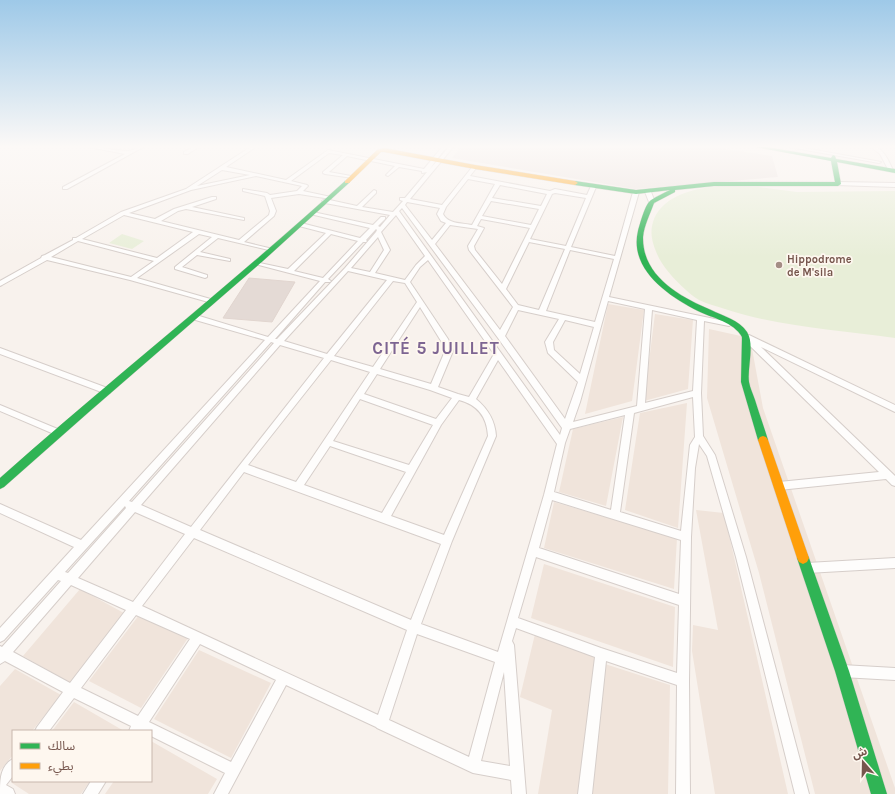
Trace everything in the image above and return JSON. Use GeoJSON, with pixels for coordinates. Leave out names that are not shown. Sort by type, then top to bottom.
{"type":"FeatureCollection","features":[{"type":"Feature","properties":{"kind":"street"},"geometry":{"type":"LineString","coordinates":[[65,188],[74,183]]}},
{"type":"Feature","properties":{"kind":"street"},"geometry":{"type":"LineString","coordinates":[[188,190],[198,183]]}},
{"type":"Feature","properties":{"kind":"street"},"geometry":{"type":"LineString","coordinates":[[0,284],[123,212],[188,190],[219,183]]}},
{"type":"Feature","properties":{"kind":"street"},"geometry":{"type":"LineString","coordinates":[[296,183],[304,185],[304,188],[299,192]]}},
{"type":"Feature","properties":{"kind":"street"},"geometry":{"type":"LineString","coordinates":[[0,484],[57,432],[107,392],[301,225],[345,183]]}},
{"type":"Feature","properties":{"kind":"street"},"geometry":{"type":"LineString","coordinates":[[198,637],[137,727],[73,691],[1,654],[70,579],[127,505],[199,418],[324,280],[377,229],[418,183]]}},
{"type":"Feature","properties":{"kind":"street"},"geometry":{"type":"LineString","coordinates":[[462,183],[443,207],[440,214],[443,220],[449,223],[481,228],[482,230],[471,246],[472,250],[516,307],[597,325]]}},
{"type":"Feature","properties":{"kind":"street"},"geometry":{"type":"LineString","coordinates":[[498,183],[550,193],[555,191],[589,196]]}},
{"type":"Feature","properties":{"kind":"street"},"geometry":{"type":"LineString","coordinates":[[474,226],[498,183]]}},
{"type":"Feature","properties":{"kind":"street"},"geometry":{"type":"LineString","coordinates":[[570,183],[636,192],[648,192],[749,183]]}},
{"type":"Feature","properties":{"kind":"street"},"geometry":{"type":"LineString","coordinates":[[755,183],[895,185]]}},
{"type":"Feature","properties":{"kind":"street"},"geometry":{"type":"LineString","coordinates":[[542,312],[593,187]]}},
{"type":"Feature","properties":{"kind":"street"},"geometry":{"type":"LineString","coordinates":[[680,188],[652,202],[645,216],[640,240],[641,250],[651,271],[661,283],[685,302],[737,325],[744,332],[746,337],[895,482]]}},
{"type":"Feature","properties":{"kind":"street"},"geometry":{"type":"LineString","coordinates":[[245,190],[264,194],[269,197],[299,192],[359,207],[443,207]]}},
{"type":"Feature","properties":{"kind":"street"},"geometry":{"type":"LineString","coordinates":[[359,207],[374,192]]}},
{"type":"Feature","properties":{"kind":"street"},"geometry":{"type":"LineString","coordinates":[[473,766],[508,642],[512,621],[549,495],[561,443],[582,382],[604,298],[636,192]]}},
{"type":"Feature","properties":{"kind":"street"},"geometry":{"type":"LineString","coordinates":[[648,192],[652,202]]}},
{"type":"Feature","properties":{"kind":"street"},"geometry":{"type":"LineString","coordinates":[[502,290],[532,226],[550,193]]}},
{"type":"Feature","properties":{"kind":"street"},"geometry":{"type":"LineString","coordinates":[[240,242],[271,216],[273,210],[269,197]]}},
{"type":"Feature","properties":{"kind":"street"},"geometry":{"type":"LineString","coordinates":[[156,221],[166,214],[214,198]]}},
{"type":"Feature","properties":{"kind":"street"},"geometry":{"type":"LineString","coordinates":[[490,199],[542,208]]}},
{"type":"Feature","properties":{"kind":"street"},"geometry":{"type":"LineString","coordinates":[[185,207],[242,219]]}},
{"type":"Feature","properties":{"kind":"street"},"geometry":{"type":"LineString","coordinates":[[398,207],[433,248],[501,336],[567,427]]}},
{"type":"Feature","properties":{"kind":"street"},"geometry":{"type":"LineString","coordinates":[[398,207],[428,254],[561,443]]}},
{"type":"Feature","properties":{"kind":"street"},"geometry":{"type":"LineString","coordinates":[[123,212],[271,250]]}},
{"type":"Feature","properties":{"kind":"street"},"geometry":{"type":"LineString","coordinates":[[313,214],[377,229]]}},
{"type":"Feature","properties":{"kind":"street"},"geometry":{"type":"LineString","coordinates":[[480,217],[532,226]]}},
{"type":"Feature","properties":{"kind":"street"},"geometry":{"type":"LineString","coordinates":[[407,282],[433,248],[449,223]]}},
{"type":"Feature","properties":{"kind":"street"},"geometry":{"type":"LineString","coordinates":[[301,225],[365,241]]}},
{"type":"Feature","properties":{"kind":"street"},"geometry":{"type":"LineString","coordinates":[[371,274],[387,250],[377,229]]}},
{"type":"Feature","properties":{"kind":"street"},"geometry":{"type":"LineString","coordinates":[[132,279],[199,231]]}},
{"type":"Feature","properties":{"kind":"street"},"geometry":{"type":"LineString","coordinates":[[290,271],[329,233]]}},
{"type":"Feature","properties":{"kind":"street"},"geometry":{"type":"LineString","coordinates":[[204,276],[177,269],[178,266],[217,236]]}},
{"type":"Feature","properties":{"kind":"street"},"geometry":{"type":"LineString","coordinates":[[75,239],[158,260]]}},
{"type":"Feature","properties":{"kind":"street"},"geometry":{"type":"LineString","coordinates":[[526,240],[617,258]]}},
{"type":"Feature","properties":{"kind":"street"},"geometry":{"type":"LineString","coordinates":[[0,636],[83,546],[127,505],[208,421],[278,342],[347,269],[365,241]]}},
{"type":"Feature","properties":{"kind":"street"},"geometry":{"type":"LineString","coordinates":[[195,253],[228,260]]}},
{"type":"Feature","properties":{"kind":"street"},"geometry":{"type":"LineString","coordinates":[[44,257],[212,301]]}},
{"type":"Feature","properties":{"kind":"street"},"geometry":{"type":"LineString","coordinates":[[257,263],[334,283]]}},
{"type":"Feature","properties":{"kind":"street"},"geometry":{"type":"LineString","coordinates":[[347,269],[407,282],[445,341],[449,351],[434,388]]}},
{"type":"Feature","properties":{"kind":"street"},"geometry":{"type":"LineString","coordinates":[[42,730],[73,691],[242,467],[390,279]]}},
{"type":"Feature","properties":{"kind":"street"},"geometry":{"type":"LineString","coordinates":[[604,298],[737,325]]}},
{"type":"Feature","properties":{"kind":"street"},"geometry":{"type":"LineString","coordinates":[[298,487],[420,302]]}},
{"type":"Feature","properties":{"kind":"street"},"geometry":{"type":"LineString","coordinates":[[501,336],[516,307]]}},
{"type":"Feature","properties":{"kind":"street"},"geometry":{"type":"LineString","coordinates":[[641,408],[649,307]]}},
{"type":"Feature","properties":{"kind":"street"},"geometry":{"type":"LineString","coordinates":[[194,317],[434,388],[457,397],[472,400],[483,409],[492,425],[492,436],[447,541],[414,627],[381,724]]}},
{"type":"Feature","properties":{"kind":"street"},"geometry":{"type":"LineString","coordinates":[[563,317],[549,342],[549,346],[551,351],[582,382]]}},
{"type":"Feature","properties":{"kind":"street"},"geometry":{"type":"LineString","coordinates":[[701,318],[697,393],[699,437],[711,455],[741,557],[802,794]]}},
{"type":"Feature","properties":{"kind":"street"},"geometry":{"type":"LineString","coordinates":[[746,337],[895,409]]}},
{"type":"Feature","properties":{"kind":"street"},"geometry":{"type":"LineString","coordinates":[[746,337],[745,382],[747,392],[842,671],[879,794]]}},
{"type":"Feature","properties":{"kind":"street"},"geometry":{"type":"LineString","coordinates":[[472,400],[496,352],[507,345]]}},
{"type":"Feature","properties":{"kind":"street"},"geometry":{"type":"LineString","coordinates":[[0,351],[107,392]]}},
{"type":"Feature","properties":{"kind":"street"},"geometry":{"type":"LineString","coordinates":[[567,427],[697,393]]}},
{"type":"Feature","properties":{"kind":"street"},"geometry":{"type":"LineString","coordinates":[[358,395],[438,423]]}},
{"type":"Feature","properties":{"kind":"street"},"geometry":{"type":"LineString","coordinates":[[384,519],[438,423],[457,397]]}},
{"type":"Feature","properties":{"kind":"street"},"geometry":{"type":"LineString","coordinates":[[0,408],[57,432]]}},
{"type":"Feature","properties":{"kind":"street"},"geometry":{"type":"LineString","coordinates":[[616,515],[630,411]]}},
{"type":"Feature","properties":{"kind":"street"},"geometry":{"type":"LineString","coordinates":[[199,418],[208,421]]}},
{"type":"Feature","properties":{"kind":"street"},"geometry":{"type":"LineString","coordinates":[[683,794],[683,681],[686,537],[691,468],[694,445],[699,437]]}},
{"type":"Feature","properties":{"kind":"street"},"geometry":{"type":"LineString","coordinates":[[327,442],[412,470]]}},
{"type":"Feature","properties":{"kind":"street"},"geometry":{"type":"LineString","coordinates":[[242,467],[447,541]]}},
{"type":"Feature","properties":{"kind":"street"},"geometry":{"type":"LineString","coordinates":[[779,486],[888,475]]}},
{"type":"Feature","properties":{"kind":"street"},"geometry":{"type":"LineString","coordinates":[[549,495],[686,537]]}},
{"type":"Feature","properties":{"kind":"street"},"geometry":{"type":"LineString","coordinates":[[127,505],[414,627],[502,659]]}},
{"type":"Feature","properties":{"kind":"street"},"geometry":{"type":"LineString","coordinates":[[0,508],[83,546]]}},
{"type":"Feature","properties":{"kind":"street"},"geometry":{"type":"LineString","coordinates":[[533,551],[684,601]]}},
{"type":"Feature","properties":{"kind":"street"},"geometry":{"type":"LineString","coordinates":[[808,568],[895,563]]}},
{"type":"Feature","properties":{"kind":"street"},"geometry":{"type":"LineString","coordinates":[[58,574],[198,637],[473,766],[517,774]]}},
{"type":"Feature","properties":{"kind":"street"},"geometry":{"type":"LineString","coordinates":[[512,621],[601,654],[683,681]]}},
{"type":"Feature","properties":{"kind":"street"},"geometry":{"type":"LineString","coordinates":[[508,642],[519,794]]}},
{"type":"Feature","properties":{"kind":"street"},"geometry":{"type":"LineString","coordinates":[[585,794],[601,654]]}},
{"type":"Feature","properties":{"kind":"street"},"geometry":{"type":"LineString","coordinates":[[842,671],[895,674]]}},
{"type":"Feature","properties":{"kind":"street"},"geometry":{"type":"LineString","coordinates":[[221,794],[283,678]]}},
{"type":"Feature","properties":{"kind":"street"},"geometry":{"type":"LineString","coordinates":[[152,734],[234,770]]}},
{"type":"Feature","properties":{"kind":"street"},"geometry":{"type":"LineString","coordinates":[[0,782],[12,767]]}},
{"type":"Feature","properties":{"kind":"street"},"geometry":{"type":"LineString","coordinates":[[90,794],[98,782]]}},
{"type":"Feature","properties":{"kind":"street"},"geometry":{"type":"LineString","coordinates":[[0,789],[8,794]]}},
{"type":"Feature","properties":{"kind":"shaded area"},"geometry":{"type":"Polygon","coordinates":[[[600,183],[706,183],[635,189],[600,183]]]}},
{"type":"Feature","properties":{"kind":"shaded area"},"geometry":{"type":"Polygon","coordinates":[[[608,304],[644,310],[632,401],[585,414],[608,304]]]}},
{"type":"Feature","properties":{"kind":"shaded area"},"geometry":{"type":"Polygon","coordinates":[[[655,314],[693,320],[688,389],[644,401],[655,314]]]}},
{"type":"Feature","properties":{"kind":"shaded area"},"geometry":{"type":"Polygon","coordinates":[[[709,329],[750,338],[763,408],[895,788],[895,794],[815,794],[759,573],[707,398],[709,329]]]}},
{"type":"Feature","properties":{"kind":"shaded area"},"geometry":{"type":"Polygon","coordinates":[[[687,403],[678,528],[625,510],[640,413],[687,403]]]}},
{"type":"Feature","properties":{"kind":"shaded area"},"geometry":{"type":"Polygon","coordinates":[[[623,417],[606,506],[559,492],[573,429],[623,417]]]}},
{"type":"Feature","properties":{"kind":"shaded area"},"geometry":{"type":"Polygon","coordinates":[[[554,502],[677,538],[674,589],[544,548],[554,502]]]}},
{"type":"Feature","properties":{"kind":"shaded area"},"geometry":{"type":"Polygon","coordinates":[[[696,510],[724,513],[788,794],[715,794],[692,651],[693,625],[718,630],[696,510]]]}},
{"type":"Feature","properties":{"kind":"shaded area"},"geometry":{"type":"Polygon","coordinates":[[[544,564],[675,607],[673,667],[531,618],[544,564]]]}},
{"type":"Feature","properties":{"kind":"shaded area"},"geometry":{"type":"Polygon","coordinates":[[[80,589],[133,618],[81,689],[23,656],[80,589]]]}},
{"type":"Feature","properties":{"kind":"shaded area"},"geometry":{"type":"Polygon","coordinates":[[[139,615],[188,638],[141,708],[89,681],[139,615]]]}},
{"type":"Feature","properties":{"kind":"shaded area"},"geometry":{"type":"Polygon","coordinates":[[[535,634],[596,656],[580,794],[538,794],[552,710],[520,697],[535,634]]]}},
{"type":"Feature","properties":{"kind":"shaded area"},"geometry":{"type":"Polygon","coordinates":[[[199,650],[271,683],[231,758],[154,719],[199,650]]]}},
{"type":"Feature","properties":{"kind":"shaded area"},"geometry":{"type":"Polygon","coordinates":[[[605,664],[670,685],[668,794],[592,794],[605,664]]]}},
{"type":"Feature","properties":{"kind":"shaded area"},"geometry":{"type":"Polygon","coordinates":[[[15,669],[61,695],[33,730],[12,730],[12,756],[0,771],[0,686],[15,669]]]}},
{"type":"Feature","properties":{"kind":"shaded area"},"geometry":{"type":"Polygon","coordinates":[[[74,702],[122,730],[53,730],[74,702]]]}},
{"type":"Feature","properties":{"kind":"shaded area"},"geometry":{"type":"Polygon","coordinates":[[[152,742],[217,779],[208,794],[105,794],[113,782],[152,782],[152,742]]]}},
{"type":"Feature","properties":{"kind":"shaded area"},"geometry":{"type":"Polygon","coordinates":[[[89,782],[81,794],[29,794],[12,783],[89,782]]]}},
{"type":"Feature","properties":{"kind":"green space","name":"Hippodrome de M'sila"},"geometry":{"type":"Polygon","coordinates":[[[719,186],[758,187],[797,192],[895,191],[895,338],[766,320],[705,303],[688,292],[670,274],[661,262],[654,247],[652,238],[652,224],[659,211],[665,204],[673,199],[691,191],[719,186]]]}},
{"type":"Feature","properties":{"kind":"green space"},"geometry":{"type":"Polygon","coordinates":[[[122,234],[144,241],[132,249],[109,243],[122,234]]]}},
{"type":"Feature","properties":{"kind":"building"},"geometry":{"type":"Polygon","coordinates":[[[249,278],[295,282],[272,322],[223,318],[249,278]]]}},
{"type":"Feature","properties":{"kind":"traffic: fast"},"geometry":{"type":"LineString","coordinates":[[0,484],[86,408],[262,259],[346,183]]}},
{"type":"Feature","properties":{"kind":"traffic: fast"},"geometry":{"type":"LineString","coordinates":[[575,183],[636,192],[714,184],[838,183]]}},
{"type":"Feature","properties":{"kind":"traffic: fast"},"geometry":{"type":"LineString","coordinates":[[673,191],[652,202],[645,219],[640,237],[641,251],[645,264],[653,275],[675,294],[700,309],[731,322],[743,332],[746,337],[745,382],[763,440]]}},
{"type":"Feature","properties":{"kind":"traffic: fast"},"geometry":{"type":"LineString","coordinates":[[803,558],[842,671],[879,794]]}},
{"type":"Feature","properties":{"kind":"traffic: slow"},"geometry":{"type":"LineString","coordinates":[[763,440],[803,558]]}},
{"type":"Feature","properties":{"kind":"place","name":"Hippodrome de M'sila"},"geometry":{"type":"Point","coordinates":[779,265]}},
{"type":"Feature","properties":{"kind":"district","name":"CITÉ 5 JUILLET"},"geometry":{"type":"Point","coordinates":[436,348]}}]}
